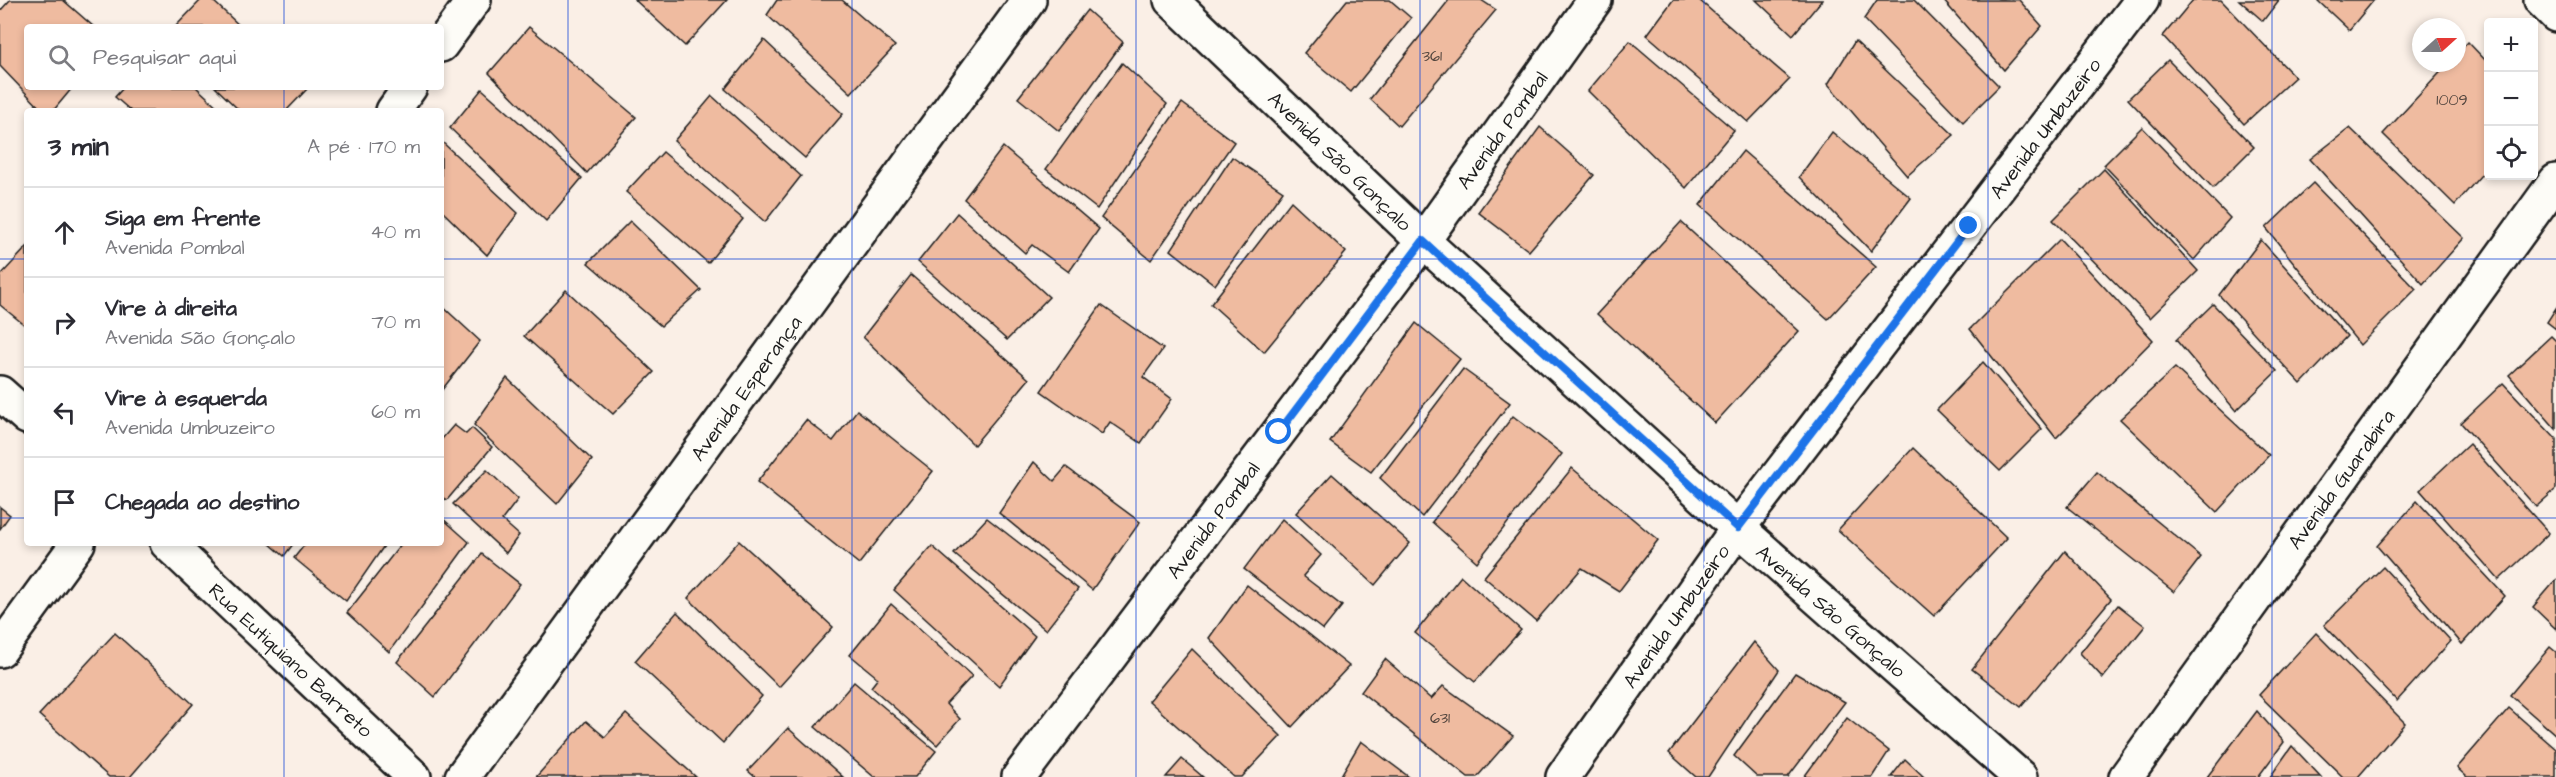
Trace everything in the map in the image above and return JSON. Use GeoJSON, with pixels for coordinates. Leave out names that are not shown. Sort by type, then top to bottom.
{"type":"FeatureCollection","features":[{"type":"Feature","properties":{"kind":"street"},"geometry":{"type":"LineString","coordinates":[[444,41],[474,0]]}},
{"type":"Feature","properties":{"kind":"street","name":"Avenida Esperança"},"geometry":{"type":"LineString","coordinates":[[462,777],[1029,0]]}},
{"type":"Feature","properties":{"kind":"street","name":"Avenida São Gonçalo"},"geometry":{"type":"LineString","coordinates":[[1171,0],[1423,241],[1738,528],[2020,777]]}},
{"type":"Feature","properties":{"kind":"street","name":"Avenida Pombal"},"geometry":{"type":"LineString","coordinates":[[1019,777],[1423,241],[1595,0]]}},
{"type":"Feature","properties":{"kind":"street","name":"Avenida Umbuzeiro"},"geometry":{"type":"LineString","coordinates":[[1563,777],[1738,528],[2142,0]]}},
{"type":"Feature","properties":{"kind":"street"},"geometry":{"type":"LineString","coordinates":[[2541,0],[2556,15]]}},
{"type":"Feature","properties":{"kind":"street"},"geometry":{"type":"LineString","coordinates":[[395,108],[408,90]]}},
{"type":"Feature","properties":{"kind":"street","name":"Avenida Guarabira"},"geometry":{"type":"LineString","coordinates":[[2126,777],[2556,181]]}},
{"type":"Feature","properties":{"kind":"street"},"geometry":{"type":"LineString","coordinates":[[0,393],[24,414]]}},
{"type":"Feature","properties":{"kind":"street"},"geometry":{"type":"LineString","coordinates":[[0,650],[76,546]]}},
{"type":"Feature","properties":{"kind":"street","name":"Rua Eutiquiano Barreto"},"geometry":{"type":"LineString","coordinates":[[170,546],[414,777]]}},
{"type":"Feature","properties":{"kind":"building"},"geometry":{"type":"Polygon","coordinates":[[[10,0],[63,0],[91,24],[24,24],[24,90],[70,90],[56,108],[40,108],[0,66],[0,11],[10,0]]]}},
{"type":"Feature","properties":{"kind":"building"},"geometry":{"type":"Polygon","coordinates":[[[201,0],[212,0],[238,24],[178,24],[201,0]]]}},
{"type":"Feature","properties":{"kind":"building"},"geometry":{"type":"Polygon","coordinates":[[[635,0],[727,0],[685,46],[635,0]]]}},
{"type":"Feature","properties":{"kind":"building"},"geometry":{"type":"Polygon","coordinates":[[[777,0],[842,0],[895,46],[851,93],[767,15],[777,0]]]}},
{"type":"Feature","properties":{"kind":"building"},"geometry":{"type":"Polygon","coordinates":[[[1347,0],[1390,0],[1411,18],[1351,92],[1304,53],[1347,0]]]}},
{"type":"Feature","properties":{"kind":"building"},"geometry":{"type":"Polygon","coordinates":[[[1449,0],[1481,0],[1496,10],[1399,126],[1370,99],[1449,0]]]}},
{"type":"Feature","properties":{"kind":"building"},"geometry":{"type":"Polygon","coordinates":[[[1673,0],[1699,0],[1790,79],[1748,122],[1647,35],[1673,0]]]}},
{"type":"Feature","properties":{"kind":"building"},"geometry":{"type":"Polygon","coordinates":[[[1756,0],[1822,0],[1793,35],[1756,0]]]}},
{"type":"Feature","properties":{"kind":"building"},"geometry":{"type":"Polygon","coordinates":[[[1877,0],[1914,0],[1999,86],[1963,122],[1864,19],[1877,0]]]}},
{"type":"Feature","properties":{"kind":"building"},"geometry":{"type":"Polygon","coordinates":[[[1943,0],[2019,0],[2042,26],[2004,70],[1943,0]]]}},
{"type":"Feature","properties":{"kind":"building"},"geometry":{"type":"Polygon","coordinates":[[[2193,0],[2221,0],[2295,77],[2244,124],[2163,36],[2193,0]]]}},
{"type":"Feature","properties":{"kind":"building"},"geometry":{"type":"Polygon","coordinates":[[[2239,0],[2279,0],[2263,21],[2239,0]]]}},
{"type":"Feature","properties":{"kind":"building"},"geometry":{"type":"Polygon","coordinates":[[[2317,0],[2374,0],[2349,30],[2317,0]]]}},
{"type":"Feature","properties":{"kind":"building"},"geometry":{"type":"Polygon","coordinates":[[[1087,10],[1123,42],[1059,131],[1018,98],[1087,10]]]}},
{"type":"Feature","properties":{"kind":"building"},"geometry":{"type":"Polygon","coordinates":[[[529,27],[636,117],[587,173],[489,73],[529,27]]]}},
{"type":"Feature","properties":{"kind":"building"},"geometry":{"type":"Polygon","coordinates":[[[764,40],[843,114],[805,158],[725,89],[764,40]]]}},
{"type":"Feature","properties":{"kind":"building"},"geometry":{"type":"Polygon","coordinates":[[[1630,41],[1734,130],[1686,188],[1588,91],[1630,41]]]}},
{"type":"Feature","properties":{"kind":"building"},"geometry":{"type":"Polygon","coordinates":[[[1855,41],[1954,135],[1907,176],[1828,84],[1855,41]]]}},
{"type":"Feature","properties":{"kind":"building"},"geometry":{"type":"Polygon","coordinates":[[[2468,42],[2484,59],[2484,172],[2455,205],[2383,134],[2441,72],[2466,72],[2466,44],[2468,42]]]}},
{"type":"Feature","properties":{"kind":"building"},"geometry":{"type":"Polygon","coordinates":[[[2168,60],[2254,147],[2213,188],[2128,99],[2168,60]]]}},
{"type":"Feature","properties":{"kind":"building"},"geometry":{"type":"Polygon","coordinates":[[[1122,63],[1167,104],[1097,209],[1046,169],[1122,63]]]}},
{"type":"Feature","properties":{"kind":"building"},"geometry":{"type":"Polygon","coordinates":[[[482,89],[582,178],[546,221],[450,128],[482,89]]]}},
{"type":"Feature","properties":{"kind":"building"},"geometry":{"type":"Polygon","coordinates":[[[121,90],[199,90],[219,108],[128,108],[115,97],[121,90]]]}},
{"type":"Feature","properties":{"kind":"building"},"geometry":{"type":"Polygon","coordinates":[[[218,90],[306,90],[289,108],[237,108],[218,90]]]}},
{"type":"Feature","properties":{"kind":"building"},"geometry":{"type":"Polygon","coordinates":[[[712,96],[801,176],[765,222],[674,141],[712,96]]]}},
{"type":"Feature","properties":{"kind":"building"},"geometry":{"type":"Polygon","coordinates":[[[1182,103],[1234,142],[1151,260],[1101,218],[1182,103]]]}},
{"type":"Feature","properties":{"kind":"building"},"geometry":{"type":"Polygon","coordinates":[[[1540,127],[1594,175],[1529,251],[1478,212],[1540,127]]]}},
{"type":"Feature","properties":{"kind":"building"},"geometry":{"type":"Polygon","coordinates":[[[2142,127],[2230,218],[2194,260],[2104,165],[2142,127]]]}},
{"type":"Feature","properties":{"kind":"building"},"geometry":{"type":"Polygon","coordinates":[[[2350,128],[2464,238],[2423,284],[2310,159],[2350,128]]]}},
{"type":"Feature","properties":{"kind":"building"},"geometry":{"type":"Polygon","coordinates":[[[1832,132],[1911,198],[1871,251],[1799,177],[1832,132]]]}},
{"type":"Feature","properties":{"kind":"building"},"geometry":{"type":"Polygon","coordinates":[[[444,144],[518,213],[487,255],[444,213],[444,144]]]}},
{"type":"Feature","properties":{"kind":"building"},"geometry":{"type":"Polygon","coordinates":[[[1003,147],[1099,229],[1069,272],[1032,245],[1025,253],[964,199],[1003,147]]]}},
{"type":"Feature","properties":{"kind":"building"},"geometry":{"type":"Polygon","coordinates":[[[1743,151],[1876,267],[1828,319],[1700,205],[1743,151]]]}},
{"type":"Feature","properties":{"kind":"building"},"geometry":{"type":"Polygon","coordinates":[[[663,152],[743,219],[708,263],[626,192],[663,152]]]}},
{"type":"Feature","properties":{"kind":"building"},"geometry":{"type":"Polygon","coordinates":[[[1232,157],[1283,191],[1215,285],[1171,250],[1232,157]]]}},
{"type":"Feature","properties":{"kind":"building"},"geometry":{"type":"Polygon","coordinates":[[[2104,169],[2198,271],[2150,318],[2053,220],[2104,169]]]}},
{"type":"Feature","properties":{"kind":"building"},"geometry":{"type":"Polygon","coordinates":[[[2313,183],[2416,289],[2360,345],[2266,228],[2313,183]]]}},
{"type":"Feature","properties":{"kind":"building"},"geometry":{"type":"Polygon","coordinates":[[[1291,201],[1346,252],[1264,352],[1211,304],[1291,201]]]}},
{"type":"Feature","properties":{"kind":"building"},"geometry":{"type":"Polygon","coordinates":[[[957,213],[1049,297],[1007,340],[918,262],[957,213]]]}},
{"type":"Feature","properties":{"kind":"building"},"geometry":{"type":"Polygon","coordinates":[[[630,221],[701,290],[661,326],[588,263],[630,221]]]}},
{"type":"Feature","properties":{"kind":"building"},"geometry":{"type":"Polygon","coordinates":[[[1681,222],[1799,331],[1715,423],[1597,314],[1681,222]]]}},
{"type":"Feature","properties":{"kind":"building"},"geometry":{"type":"Polygon","coordinates":[[[2060,239],[2153,340],[2056,438],[1970,329],[2060,239]]]}},
{"type":"Feature","properties":{"kind":"building"},"geometry":{"type":"Polygon","coordinates":[[[2261,240],[2347,336],[2301,384],[2219,295],[2261,240]]]}},
{"type":"Feature","properties":{"kind":"building"},"geometry":{"type":"Polygon","coordinates":[[[24,250],[24,325],[0,305],[0,276],[24,250]]]}},
{"type":"Feature","properties":{"kind":"building"},"geometry":{"type":"Polygon","coordinates":[[[911,275],[1029,379],[974,445],[863,337],[911,275]]]}},
{"type":"Feature","properties":{"kind":"building"},"geometry":{"type":"Polygon","coordinates":[[[566,290],[654,372],[613,414],[524,336],[566,290]]]}},
{"type":"Feature","properties":{"kind":"building"},"geometry":{"type":"Polygon","coordinates":[[[2213,304],[2277,371],[2236,411],[2176,340],[2213,304]]]}},
{"type":"Feature","properties":{"kind":"building"},"geometry":{"type":"Polygon","coordinates":[[[1101,305],[1163,349],[1143,377],[1172,399],[1141,443],[1110,422],[1102,434],[1041,391],[1101,305]]]}},
{"type":"Feature","properties":{"kind":"building"},"geometry":{"type":"Polygon","coordinates":[[[444,308],[480,341],[444,387],[444,308]]]}},
{"type":"Feature","properties":{"kind":"building"},"geometry":{"type":"Polygon","coordinates":[[[2556,308],[2556,329],[2547,322],[2556,308]]]}},
{"type":"Feature","properties":{"kind":"building"},"geometry":{"type":"Polygon","coordinates":[[[1416,323],[1460,359],[1371,472],[1330,442],[1416,323]]]}},
{"type":"Feature","properties":{"kind":"building"},"geometry":{"type":"Polygon","coordinates":[[[2551,336],[2556,341],[2556,429],[2509,375],[2551,336]]]}},
{"type":"Feature","properties":{"kind":"building"},"geometry":{"type":"Polygon","coordinates":[[[1983,362],[2042,429],[2000,471],[1937,410],[1983,362]]]}},
{"type":"Feature","properties":{"kind":"building"},"geometry":{"type":"Polygon","coordinates":[[[2175,368],[2269,455],[2217,512],[2120,419],[2175,368]]]}},
{"type":"Feature","properties":{"kind":"building"},"geometry":{"type":"Polygon","coordinates":[[[1463,369],[1510,403],[1422,517],[1380,478],[1463,369]]]}},
{"type":"Feature","properties":{"kind":"building"},"geometry":{"type":"Polygon","coordinates":[[[507,378],[592,460],[557,504],[474,425],[507,378]]]}},
{"type":"Feature","properties":{"kind":"building"},"geometry":{"type":"Polygon","coordinates":[[[2503,383],[2556,439],[2556,489],[2536,507],[2461,423],[2503,383]]]}},
{"type":"Feature","properties":{"kind":"building"},"geometry":{"type":"Polygon","coordinates":[[[857,410],[933,471],[859,564],[757,482],[806,420],[833,441],[857,410]]]}},
{"type":"Feature","properties":{"kind":"building"},"geometry":{"type":"Polygon","coordinates":[[[1513,416],[1562,454],[1477,562],[1432,522],[1513,416]]]}},
{"type":"Feature","properties":{"kind":"building"},"geometry":{"type":"Polygon","coordinates":[[[454,425],[466,434],[472,428],[492,447],[447,500],[444,498],[444,437],[454,425]]]}},
{"type":"Feature","properties":{"kind":"building"},"geometry":{"type":"Polygon","coordinates":[[[2469,444],[2549,533],[2499,580],[2420,490],[2469,444]]]}},
{"type":"Feature","properties":{"kind":"building"},"geometry":{"type":"Polygon","coordinates":[[[1913,448],[2007,538],[1934,616],[1838,530],[1913,448]]]}},
{"type":"Feature","properties":{"kind":"building"},"geometry":{"type":"Polygon","coordinates":[[[1034,462],[1054,481],[1066,467],[1140,522],[1092,590],[999,513],[1034,462]]]}},
{"type":"Feature","properties":{"kind":"building"},"geometry":{"type":"Polygon","coordinates":[[[1572,468],[1658,540],[1619,591],[1582,568],[1536,621],[1484,577],[1572,468]]]}},
{"type":"Feature","properties":{"kind":"building"},"geometry":{"type":"Polygon","coordinates":[[[487,470],[518,499],[502,520],[519,535],[506,553],[453,504],[487,470]]]}},
{"type":"Feature","properties":{"kind":"building"},"geometry":{"type":"Polygon","coordinates":[[[2097,472],[2201,557],[2174,592],[2067,507],[2097,472]]]}},
{"type":"Feature","properties":{"kind":"building"},"geometry":{"type":"Polygon","coordinates":[[[1332,474],[1410,543],[1375,585],[1296,513],[1332,474]]]}},
{"type":"Feature","properties":{"kind":"building"},"geometry":{"type":"Polygon","coordinates":[[[2417,501],[2505,596],[2462,644],[2377,546],[2417,501]]]}},
{"type":"Feature","properties":{"kind":"building"},"geometry":{"type":"Polygon","coordinates":[[[0,507],[10,515],[0,529],[0,507]]]}},
{"type":"Feature","properties":{"kind":"building"},"geometry":{"type":"Polygon","coordinates":[[[987,518],[1078,589],[1046,630],[954,554],[987,518]]]}},
{"type":"Feature","properties":{"kind":"building"},"geometry":{"type":"Polygon","coordinates":[[[1282,519],[1321,555],[1303,576],[1342,606],[1323,630],[1244,569],[1282,519]]]}},
{"type":"Feature","properties":{"kind":"building"},"geometry":{"type":"Polygon","coordinates":[[[444,520],[469,542],[389,652],[347,613],[400,546],[444,546],[444,520]]]}},
{"type":"Feature","properties":{"kind":"building"},"geometry":{"type":"Polygon","coordinates":[[[739,541],[833,627],[779,687],[688,598],[739,541]]]}},
{"type":"Feature","properties":{"kind":"building"},"geometry":{"type":"Polygon","coordinates":[[[272,546],[292,546],[284,556],[272,546]]]}},
{"type":"Feature","properties":{"kind":"building"},"geometry":{"type":"Polygon","coordinates":[[[304,546],[384,546],[346,601],[294,558],[304,546]]]}},
{"type":"Feature","properties":{"kind":"building"},"geometry":{"type":"Polygon","coordinates":[[[932,546],[1035,636],[999,686],[894,590],[932,546]]]}},
{"type":"Feature","properties":{"kind":"building"},"geometry":{"type":"Polygon","coordinates":[[[2065,551],[2111,599],[2021,707],[1972,669],[2065,551]]]}},
{"type":"Feature","properties":{"kind":"building"},"geometry":{"type":"Polygon","coordinates":[[[482,554],[520,584],[435,697],[397,662],[482,554]]]}},
{"type":"Feature","properties":{"kind":"building"},"geometry":{"type":"Polygon","coordinates":[[[2383,567],[2451,641],[2397,701],[2324,625],[2383,567]]]}},
{"type":"Feature","properties":{"kind":"building"},"geometry":{"type":"Polygon","coordinates":[[[1461,576],[1521,630],[1475,682],[1415,633],[1461,576]]]}},
{"type":"Feature","properties":{"kind":"building"},"geometry":{"type":"Polygon","coordinates":[[[2556,580],[2556,629],[2533,607],[2556,580]]]}},
{"type":"Feature","properties":{"kind":"building"},"geometry":{"type":"Polygon","coordinates":[[[1247,585],[1349,666],[1292,727],[1209,638],[1247,585]]]}},
{"type":"Feature","properties":{"kind":"building"},"geometry":{"type":"Polygon","coordinates":[[[891,604],[972,676],[946,704],[960,719],[937,745],[871,687],[878,678],[850,655],[891,604]]]}},
{"type":"Feature","properties":{"kind":"building"},"geometry":{"type":"Polygon","coordinates":[[[2118,605],[2145,626],[2103,678],[2080,653],[2118,605]]]}},
{"type":"Feature","properties":{"kind":"building"},"geometry":{"type":"Polygon","coordinates":[[[677,612],[762,696],[723,743],[635,661],[677,612]]]}},
{"type":"Feature","properties":{"kind":"building"},"geometry":{"type":"Polygon","coordinates":[[[115,633],[193,704],[130,777],[109,777],[39,715],[115,633]]]}},
{"type":"Feature","properties":{"kind":"building"},"geometry":{"type":"Polygon","coordinates":[[[2316,633],[2405,723],[2358,777],[2343,777],[2259,695],[2316,633]]]}},
{"type":"Feature","properties":{"kind":"building"},"geometry":{"type":"Polygon","coordinates":[[[1754,642],[1779,670],[1708,777],[1696,777],[1669,753],[1754,642]]]}},
{"type":"Feature","properties":{"kind":"building"},"geometry":{"type":"Polygon","coordinates":[[[2550,647],[2556,652],[2556,735],[2510,695],[2550,647]]]}},
{"type":"Feature","properties":{"kind":"building"},"geometry":{"type":"Polygon","coordinates":[[[1192,649],[1281,736],[1242,777],[1234,777],[1149,701],[1192,649]]]}},
{"type":"Feature","properties":{"kind":"building"},"geometry":{"type":"Polygon","coordinates":[[[1385,659],[1431,699],[1443,686],[1513,736],[1477,777],[1468,777],[1361,692],[1385,659]]]}},
{"type":"Feature","properties":{"kind":"building"},"geometry":{"type":"Polygon","coordinates":[[[1795,673],[1845,702],[1788,777],[1757,777],[1734,756],[1795,673]]]}},
{"type":"Feature","properties":{"kind":"building"},"geometry":{"type":"Polygon","coordinates":[[[854,682],[936,751],[915,777],[874,777],[815,727],[854,682]]]}},
{"type":"Feature","properties":{"kind":"building"},"geometry":{"type":"Polygon","coordinates":[[[2509,708],[2556,749],[2556,777],[2467,777],[2457,768],[2509,708]]]}},
{"type":"Feature","properties":{"kind":"building"},"geometry":{"type":"Polygon","coordinates":[[[2257,711],[2284,742],[2258,777],[2207,777],[2257,711]]]}},
{"type":"Feature","properties":{"kind":"building"},"geometry":{"type":"Polygon","coordinates":[[[626,714],[696,777],[536,777],[586,721],[605,737],[626,714]]]}},
{"type":"Feature","properties":{"kind":"building"},"geometry":{"type":"Polygon","coordinates":[[[1847,718],[1889,751],[1872,777],[1804,777],[1847,718]]]}},
{"type":"Feature","properties":{"kind":"building"},"geometry":{"type":"Polygon","coordinates":[[[788,728],[843,777],[755,777],[748,771],[788,728]]]}},
{"type":"Feature","properties":{"kind":"building"},"geometry":{"type":"Polygon","coordinates":[[[1361,741],[1409,777],[1340,777],[1361,741]]]}},
{"type":"Feature","properties":{"kind":"building"},"geometry":{"type":"Polygon","coordinates":[[[2292,746],[2321,777],[2270,777],[2292,746]]]}},
{"type":"Feature","properties":{"kind":"building"},"geometry":{"type":"Polygon","coordinates":[[[1182,759],[1203,777],[1166,777],[1182,759]]]}},
{"type":"Feature","properties":{"kind":"building"},"geometry":{"type":"Polygon","coordinates":[[[1905,759],[1924,777],[1891,777],[1905,759]]]}},
{"type":"Feature","properties":{"kind":"route"},"geometry":{"type":"LineString","coordinates":[[1279,432],[1423,241],[1738,528],[1969,226]]}}]}
